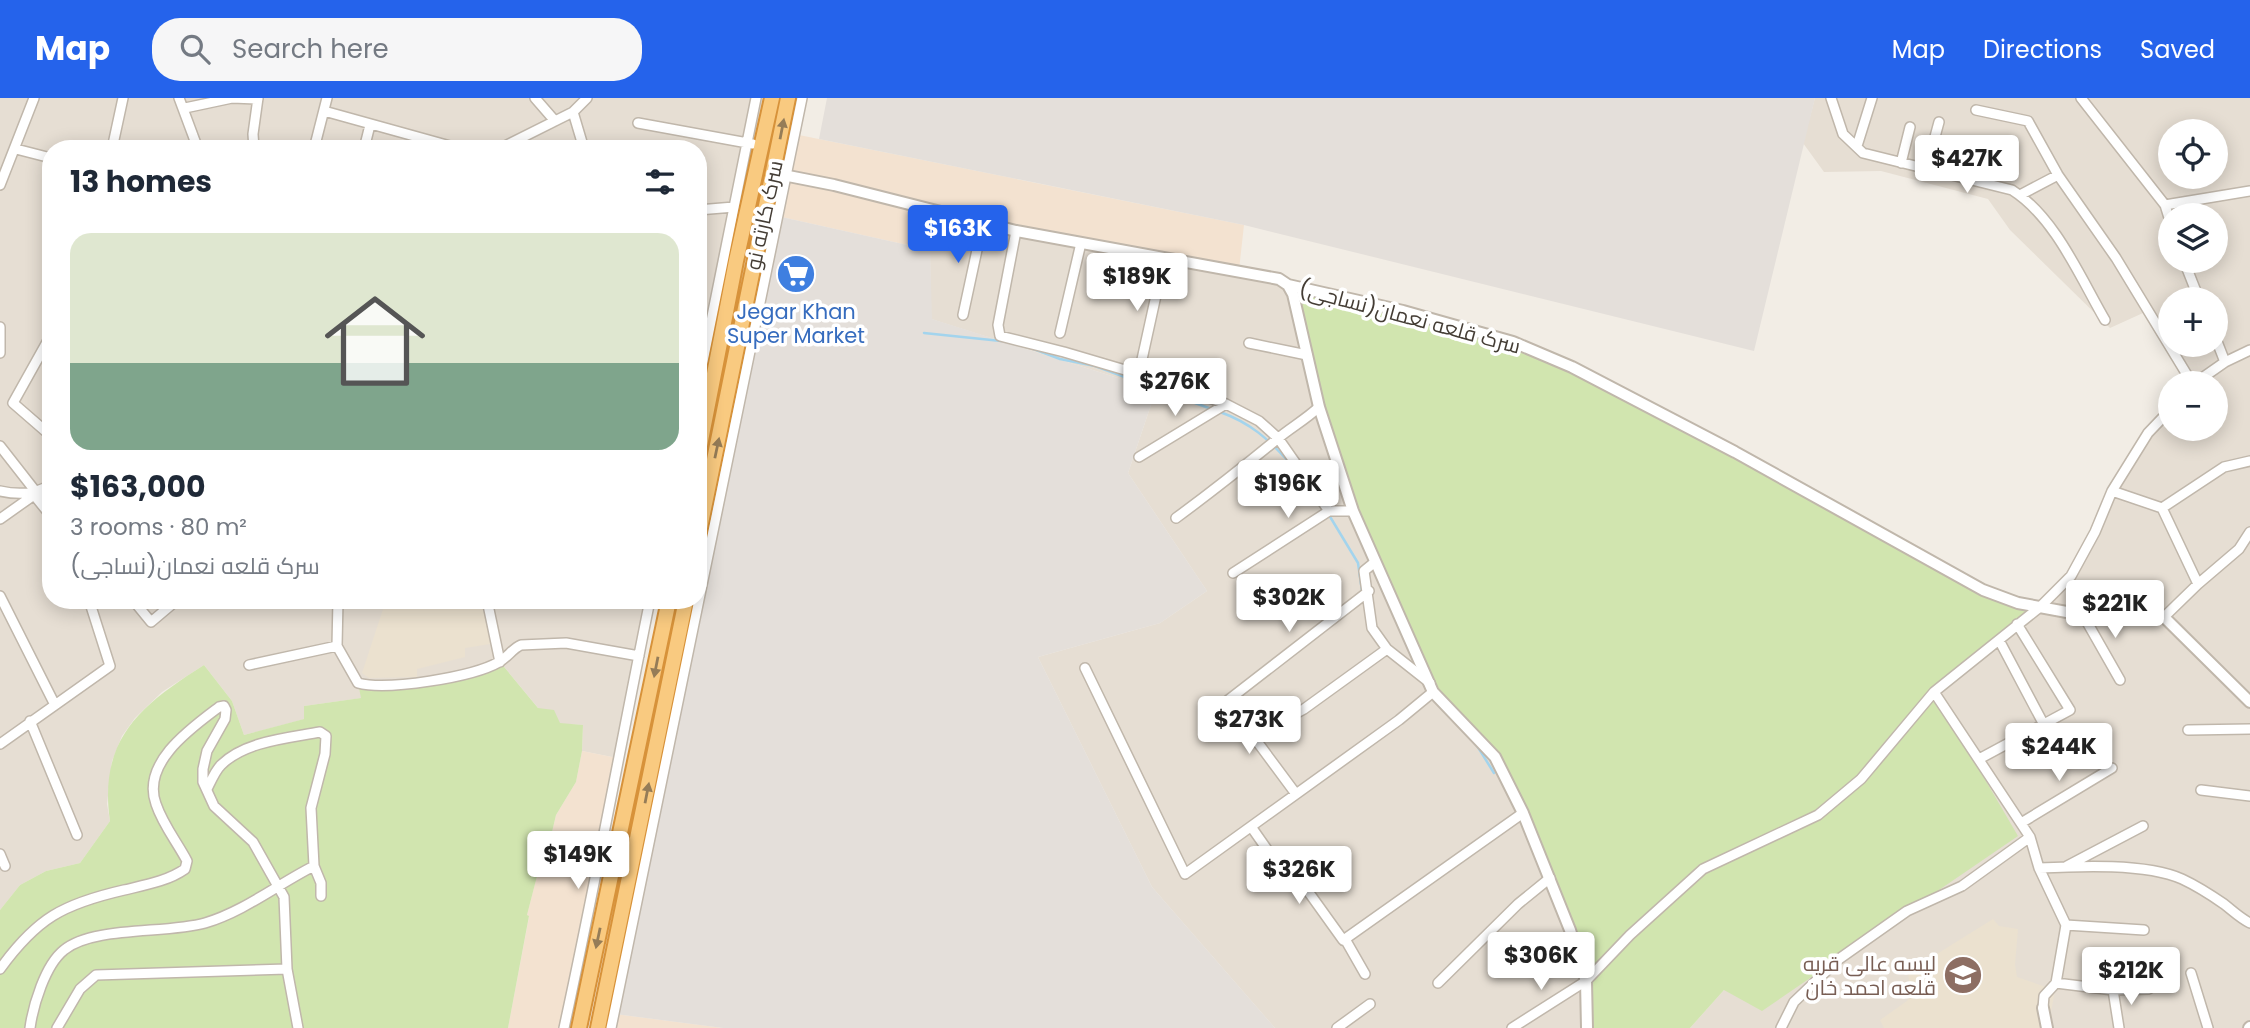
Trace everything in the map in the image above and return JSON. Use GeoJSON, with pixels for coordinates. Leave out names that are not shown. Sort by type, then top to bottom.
{"type":"FeatureCollection","features":[{"type":"Feature","properties":{"kind":"highway"},"geometry":{"type":"LineString","coordinates":[[707,393],[717,324],[744,223],[754,144],[772,98]]}},
{"type":"Feature","properties":{"kind":"highway","name":"سرک کارته نو"},"geometry":{"type":"LineString","coordinates":[[707,494],[761,227],[779,175],[788,98]]}},
{"type":"Feature","properties":{"kind":"highway"},"geometry":{"type":"LineString","coordinates":[[744,223],[761,227]]}},
{"type":"Feature","properties":{"kind":"highway"},"geometry":{"type":"LineString","coordinates":[[579,1028],[667,609]]}},
{"type":"Feature","properties":{"kind":"highway"},"geometry":{"type":"LineString","coordinates":[[598,1028],[684,609]]}},
{"type":"Feature","properties":{"kind":"street"},"geometry":{"type":"LineString","coordinates":[[0,185],[34,98]]}},
{"type":"Feature","properties":{"kind":"street"},"geometry":{"type":"LineString","coordinates":[[114,140],[123,98]]}},
{"type":"Feature","properties":{"kind":"street"},"geometry":{"type":"LineString","coordinates":[[195,140],[182,101],[258,98],[253,140]]}},
{"type":"Feature","properties":{"kind":"street"},"geometry":{"type":"LineString","coordinates":[[316,140],[327,98]]}},
{"type":"Feature","properties":{"kind":"street"},"geometry":{"type":"LineString","coordinates":[[535,98],[555,121]]}},
{"type":"Feature","properties":{"kind":"street"},"geometry":{"type":"LineString","coordinates":[[517,140],[573,112],[587,98]]}},
{"type":"Feature","properties":{"kind":"street"},"geometry":{"type":"LineString","coordinates":[[707,357],[717,324],[734,208],[754,144],[756,98]]}},
{"type":"Feature","properties":{"kind":"street"},"geometry":{"type":"LineString","coordinates":[[707,557],[779,175],[802,98]]}},
{"type":"Feature","properties":{"kind":"street"},"geometry":{"type":"LineString","coordinates":[[1831,98],[1843,134],[1863,153],[2012,190],[2020,195],[2055,231],[2105,320]]}},
{"type":"Feature","properties":{"kind":"street"},"geometry":{"type":"LineString","coordinates":[[1857,146],[1872,98]]}},
{"type":"Feature","properties":{"kind":"street"},"geometry":{"type":"LineString","coordinates":[[2081,98],[2163,203]]}},
{"type":"Feature","properties":{"kind":"street"},"geometry":{"type":"LineString","coordinates":[[1976,110],[2028,121],[2058,175],[2116,258],[2187,371]]}},
{"type":"Feature","properties":{"kind":"street"},"geometry":{"type":"LineString","coordinates":[[324,111],[427,140]]}},
{"type":"Feature","properties":{"kind":"street"},"geometry":{"type":"LineString","coordinates":[[573,112],[581,140]]}},
{"type":"Feature","properties":{"kind":"street"},"geometry":{"type":"LineString","coordinates":[[1926,170],[1939,122]]}},
{"type":"Feature","properties":{"kind":"street"},"geometry":{"type":"LineString","coordinates":[[638,123],[754,144]]}},
{"type":"Feature","properties":{"kind":"street"},"geometry":{"type":"LineString","coordinates":[[366,140],[370,125]]}},
{"type":"Feature","properties":{"kind":"street"},"geometry":{"type":"LineString","coordinates":[[1900,163],[1910,127]]}},
{"type":"Feature","properties":{"kind":"street"},"geometry":{"type":"LineString","coordinates":[[16,149],[42,156]]}},
{"type":"Feature","properties":{"kind":"street","name":"سرک قلعه نعمان(نساجی)"},"geometry":{"type":"LineString","coordinates":[[779,175],[834,185],[1016,231],[1279,279],[1288,285],[1403,311],[1513,342],[1572,367],[1735,452],[1983,590],[2018,603],[2083,615],[2164,617]]}},
{"type":"Feature","properties":{"kind":"street"},"geometry":{"type":"LineString","coordinates":[[2020,195],[2058,175]]}},
{"type":"Feature","properties":{"kind":"street"},"geometry":{"type":"LineString","coordinates":[[2177,203],[2250,191]]}},
{"type":"Feature","properties":{"kind":"street"},"geometry":{"type":"LineString","coordinates":[[707,210],[734,208]]}},
{"type":"Feature","properties":{"kind":"street"},"geometry":{"type":"LineString","coordinates":[[963,314],[983,222]]}},
{"type":"Feature","properties":{"kind":"street"},"geometry":{"type":"LineString","coordinates":[[1016,231],[998,325],[1000,335],[1139,373],[1226,404],[1259,421],[1278,438],[1329,511]]}},
{"type":"Feature","properties":{"kind":"street"},"geometry":{"type":"LineString","coordinates":[[1060,333],[1081,243]]}},
{"type":"Feature","properties":{"kind":"street"},"geometry":{"type":"LineString","coordinates":[[1139,373],[1164,259]]}},
{"type":"Feature","properties":{"kind":"street"},"geometry":{"type":"LineString","coordinates":[[1288,285],[1293,294],[1319,407],[1353,511],[1431,688]]}},
{"type":"Feature","properties":{"kind":"street"},"geometry":{"type":"LineString","coordinates":[[0,327],[0,353]]}},
{"type":"Feature","properties":{"kind":"street"},"geometry":{"type":"LineString","coordinates":[[1249,343],[1307,355]]}},
{"type":"Feature","properties":{"kind":"street"},"geometry":{"type":"LineString","coordinates":[[2212,371],[2250,350]]}},
{"type":"Feature","properties":{"kind":"street"},"geometry":{"type":"LineString","coordinates":[[42,351],[13,403],[42,428]]}},
{"type":"Feature","properties":{"kind":"street"},"geometry":{"type":"LineString","coordinates":[[2223,357],[2225,362]]}},
{"type":"Feature","properties":{"kind":"street"},"geometry":{"type":"LineString","coordinates":[[1139,457],[1226,404]]}},
{"type":"Feature","properties":{"kind":"street"},"geometry":{"type":"LineString","coordinates":[[1176,517],[1239,471],[1278,438],[1302,423],[1319,407]]}},
{"type":"Feature","properties":{"kind":"street"},"geometry":{"type":"LineString","coordinates":[[1512,1028],[1587,981],[1630,935],[1703,869],[1818,815],[1861,779],[1934,692],[2040,607],[2071,576],[2095,532],[2112,491],[2148,433],[2158,423]]}},
{"type":"Feature","properties":{"kind":"street"},"geometry":{"type":"LineString","coordinates":[[0,446],[42,500]]}},
{"type":"Feature","properties":{"kind":"street"},"geometry":{"type":"LineString","coordinates":[[2162,508],[2224,467],[2250,461]]}},
{"type":"Feature","properties":{"kind":"street"},"geometry":{"type":"LineString","coordinates":[[0,519],[42,490]]}},
{"type":"Feature","properties":{"kind":"street"},"geometry":{"type":"LineString","coordinates":[[0,491],[42,495]]}},
{"type":"Feature","properties":{"kind":"street"},"geometry":{"type":"LineString","coordinates":[[2112,491],[2162,508],[2198,584]]}},
{"type":"Feature","properties":{"kind":"street"},"geometry":{"type":"LineString","coordinates":[[1233,573],[1329,511],[1353,511]]}},
{"type":"Feature","properties":{"kind":"street"},"geometry":{"type":"LineString","coordinates":[[2250,532],[2239,549],[2164,617],[2250,702]]}},
{"type":"Feature","properties":{"kind":"street"},"geometry":{"type":"LineString","coordinates":[[2239,549],[2250,552]]}},
{"type":"Feature","properties":{"kind":"street"},"geometry":{"type":"LineString","coordinates":[[1375,562],[1364,571],[1373,628],[1387,649],[1431,688],[1495,757],[1523,813],[1587,981],[1587,1028]]}},
{"type":"Feature","properties":{"kind":"street"},"geometry":{"type":"LineString","coordinates":[[1296,794],[1227,701],[1368,591]]}},
{"type":"Feature","properties":{"kind":"street"},"geometry":{"type":"LineString","coordinates":[[0,596],[54,703]]}},
{"type":"Feature","properties":{"kind":"street"},"geometry":{"type":"LineString","coordinates":[[0,744],[54,703],[110,666],[92,609]]}},
{"type":"Feature","properties":{"kind":"street"},"geometry":{"type":"LineString","coordinates":[[140,609],[150,622],[166,609]]}},
{"type":"Feature","properties":{"kind":"street"},"geometry":{"type":"LineString","coordinates":[[338,609],[337,646],[358,683],[370,686],[443,680],[500,662],[518,646],[566,643],[639,656]]}},
{"type":"Feature","properties":{"kind":"street"},"geometry":{"type":"LineString","coordinates":[[489,609],[500,662]]}},
{"type":"Feature","properties":{"kind":"street"},"geometry":{"type":"LineString","coordinates":[[564,1028],[648,609]]}},
{"type":"Feature","properties":{"kind":"street"},"geometry":{"type":"LineString","coordinates":[[611,1028],[697,609]]}},
{"type":"Feature","properties":{"kind":"street"},"geometry":{"type":"LineString","coordinates":[[2083,615],[2120,680]]}},
{"type":"Feature","properties":{"kind":"street"},"geometry":{"type":"LineString","coordinates":[[1979,759],[2070,710],[2017,625]]}},
{"type":"Feature","properties":{"kind":"street"},"geometry":{"type":"LineString","coordinates":[[1998,640],[2043,723]]}},
{"type":"Feature","properties":{"kind":"street"},"geometry":{"type":"LineString","coordinates":[[249,666],[337,646]]}},
{"type":"Feature","properties":{"kind":"street"},"geometry":{"type":"LineString","coordinates":[[1254,737],[1304,709],[1387,649]]}},
{"type":"Feature","properties":{"kind":"street"},"geometry":{"type":"LineString","coordinates":[[1085,668],[1185,874],[1399,720],[1431,688]]}},
{"type":"Feature","properties":{"kind":"street"},"geometry":{"type":"LineString","coordinates":[[1934,692],[2030,837],[2039,868],[2066,925],[2056,982],[2043,996],[2047,1028]]}},
{"type":"Feature","properties":{"kind":"street"},"geometry":{"type":"LineString","coordinates":[[0,969],[40,922],[62,910],[90,897],[159,881],[185,869],[187,861],[154,801],[155,775],[175,745],[194,726],[224,706],[225,719],[207,751],[202,769],[203,782],[214,806],[253,842],[284,897],[287,969],[298,1028]]}},
{"type":"Feature","properties":{"kind":"street"},"geometry":{"type":"LineString","coordinates":[[30,722],[77,835]]}},
{"type":"Feature","properties":{"kind":"street"},"geometry":{"type":"LineString","coordinates":[[2188,730],[2250,729]]}},
{"type":"Feature","properties":{"kind":"street"},"geometry":{"type":"LineString","coordinates":[[207,789],[220,766],[235,754],[298,737],[320,733],[326,736],[325,754],[312,808],[314,866],[321,883],[320,896]]}},
{"type":"Feature","properties":{"kind":"street"},"geometry":{"type":"LineString","coordinates":[[2021,823],[2112,768]]}},
{"type":"Feature","properties":{"kind":"street"},"geometry":{"type":"LineString","coordinates":[[2201,790],[2250,796]]}},
{"type":"Feature","properties":{"kind":"street"},"geometry":{"type":"LineString","coordinates":[[1345,939],[1523,813]]}},
{"type":"Feature","properties":{"kind":"street"},"geometry":{"type":"LineString","coordinates":[[2066,867],[2143,826]]}},
{"type":"Feature","properties":{"kind":"street"},"geometry":{"type":"LineString","coordinates":[[1252,828],[1278,865],[1287,862],[1343,940],[1345,939],[1365,974]]}},
{"type":"Feature","properties":{"kind":"street"},"geometry":{"type":"LineString","coordinates":[[1781,1028],[1794,1002],[1839,959],[1907,911],[1962,886],[2030,837]]}},
{"type":"Feature","properties":{"kind":"street"},"geometry":{"type":"LineString","coordinates":[[0,854],[5,866]]}},
{"type":"Feature","properties":{"kind":"street"},"geometry":{"type":"LineString","coordinates":[[30,1028],[32,1011],[44,979],[64,950],[85,941],[114,934],[180,929],[205,923],[229,914],[314,866]]}},
{"type":"Feature","properties":{"kind":"street"},"geometry":{"type":"LineString","coordinates":[[2039,868],[2164,873],[2200,889],[2250,923]]}},
{"type":"Feature","properties":{"kind":"street"},"geometry":{"type":"LineString","coordinates":[[1438,983],[1518,904],[1550,878]]}},
{"type":"Feature","properties":{"kind":"street"},"geometry":{"type":"LineString","coordinates":[[2066,925],[2144,930]]}},
{"type":"Feature","properties":{"kind":"street"},"geometry":{"type":"LineString","coordinates":[[57,1028],[80,989],[88,979],[96,975],[287,969]]}},
{"type":"Feature","properties":{"kind":"street"},"geometry":{"type":"LineString","coordinates":[[2192,973],[2208,1028]]}},
{"type":"Feature","properties":{"kind":"street"},"geometry":{"type":"LineString","coordinates":[[2056,982],[2113,990],[2148,989]]}},
{"type":"Feature","properties":{"kind":"street"},"geometry":{"type":"LineString","coordinates":[[2113,990],[2119,1028]]}},
{"type":"Feature","properties":{"kind":"street"},"geometry":{"type":"LineString","coordinates":[[1337,1028],[1370,1004]]}},
{"type":"Feature","properties":{"kind":"shaded area"},"geometry":{"type":"Polygon","coordinates":[[[0,98],[779,98],[707,391],[707,140],[42,140],[42,609],[654,609],[617,758],[582,751],[583,725],[560,724],[539,709],[500,662],[443,680],[358,684],[362,698],[304,706],[305,719],[244,735],[232,701],[204,665],[162,692],[135,718],[122,736],[112,761],[107,804],[110,821],[80,863],[46,871],[20,885],[0,910],[0,98]]]}},
{"type":"Feature","properties":{"kind":"shaded area"},"geometry":{"type":"Polygon","coordinates":[[[827,98],[1815,98],[1754,351],[1244,225],[819,139],[827,98]]]}},
{"type":"Feature","properties":{"kind":"shaded area"},"geometry":{"type":"Polygon","coordinates":[[[1815,98],[2250,98],[2250,1028],[1690,1028],[1724,990],[1934,692],[2071,576],[2148,433],[2158,423],[2158,441],[2228,441],[2228,371],[2179,371],[2171,357],[2228,357],[2228,287],[2158,287],[2158,337],[2143,313],[2110,328],[2010,230],[1988,199],[1881,171],[1824,172],[1803,143],[1815,98]]]}},
{"type":"Feature","properties":{"kind":"shaded area"},"geometry":{"type":"Polygon","coordinates":[[[794,134],[1244,225],[1239,270],[948,213],[930,250],[777,216],[794,134]]]}},
{"type":"Feature","properties":{"kind":"shaded area"},"geometry":{"type":"Polygon","coordinates":[[[948,213],[1288,285],[1495,757],[1586,981],[1587,1028],[1275,1028],[1152,887],[1038,657],[1160,623],[1207,591],[1128,473],[1156,390],[931,319],[930,250],[948,213]]]}},
{"type":"Feature","properties":{"kind":"shaded area"},"geometry":{"type":"Polygon","coordinates":[[[777,216],[930,250],[932,319],[1156,390],[1128,473],[1207,591],[1160,623],[1038,657],[1152,887],[1275,1028],[723,1028],[615,1014],[697,609],[707,609],[707,561],[777,216]]]}},
{"type":"Feature","properties":{"kind":"shaded area"},"geometry":{"type":"Polygon","coordinates":[[[383,609],[485,609],[490,644],[465,648],[465,657],[417,669],[417,677],[369,678],[362,673],[383,609]]]}},
{"type":"Feature","properties":{"kind":"shaded area"},"geometry":{"type":"Polygon","coordinates":[[[582,751],[617,758],[564,1028],[508,1028],[529,917],[527,915],[545,844],[549,845],[556,815],[576,782],[582,751]]]}},
{"type":"Feature","properties":{"kind":"shaded area","name":"لیسه عالی قریه قلعه احمد خان"},"geometry":{"type":"Polygon","coordinates":[[[1993,919],[1999,926],[2018,929],[2015,964],[2017,977],[2055,990],[2051,1012],[2053,1028],[1884,1028],[1880,1020],[1907,1001],[1911,995],[1908,972],[1993,919]]]}},
{"type":"Feature","properties":{"kind":"shaded area"},"geometry":{"type":"Polygon","coordinates":[[[615,1014],[723,1028],[611,1028],[615,1014]]]}},
{"type":"Feature","properties":{"kind":"green space"},"geometry":{"type":"Polygon","coordinates":[[[1288,285],[1403,311],[1572,367],[1983,590],[2040,607],[1934,692],[2018,836],[1762,1011],[1724,990],[1690,1028],[1587,1028],[1586,981],[1495,757],[1433,692],[1353,511],[1288,285]]]}},
{"type":"Feature","properties":{"kind":"green space"},"geometry":{"type":"Polygon","coordinates":[[[500,662],[538,708],[554,710],[560,723],[583,725],[582,751],[576,782],[556,815],[549,845],[545,845],[527,915],[529,916],[508,1028],[0,1028],[0,910],[20,885],[46,871],[80,863],[110,821],[108,792],[111,768],[118,746],[143,710],[181,680],[204,665],[232,701],[244,735],[304,719],[304,706],[361,698],[358,683],[443,680],[500,662]]]}},
{"type":"Feature","properties":{"kind":"waterway"},"geometry":{"type":"LineString","coordinates":[[924,333],[1001,341]]}},
{"type":"Feature","properties":{"kind":"waterway"},"geometry":{"type":"LineString","coordinates":[[1031,348],[1060,359],[1095,366],[1214,410]]}},
{"type":"Feature","properties":{"kind":"waterway"},"geometry":{"type":"LineString","coordinates":[[1220,412],[1241,421],[1258,433],[1290,463]]}},
{"type":"Feature","properties":{"kind":"waterway"},"geometry":{"type":"LineString","coordinates":[[1329,515],[1358,563],[1362,591]]}},
{"type":"Feature","properties":{"kind":"waterway"},"geometry":{"type":"LineString","coordinates":[[1476,744],[1494,773]]}},
{"type":"Feature","properties":{"kind":"place","name":"Jegar Khan Super Market"},"geometry":{"type":"Point","coordinates":[796,274]}},
{"type":"Feature","properties":{"kind":"place","name":"لیسه عالی قریه قلعه احمد خان"},"geometry":{"type":"Point","coordinates":[1963,975]}}]}
